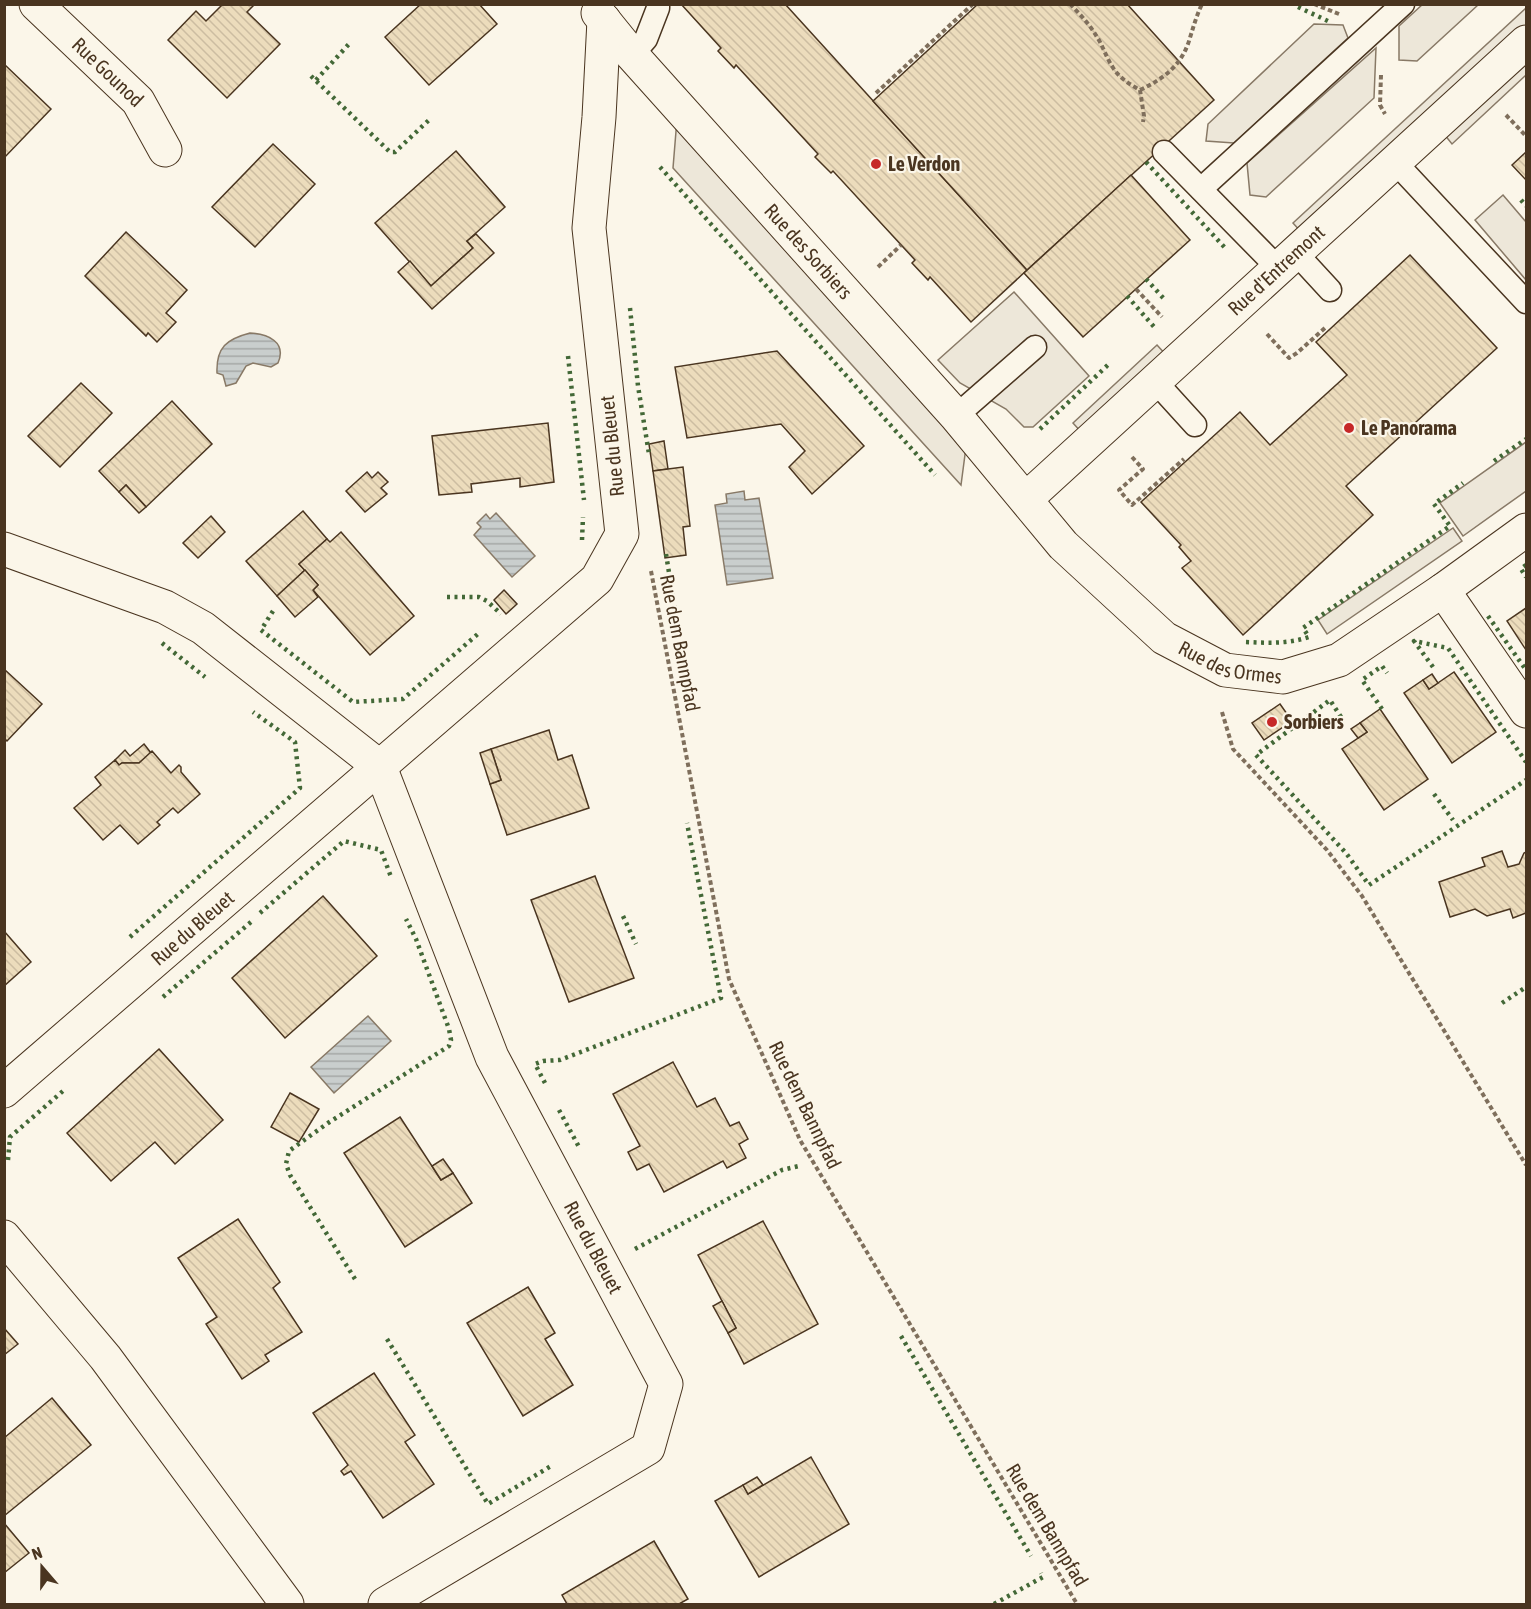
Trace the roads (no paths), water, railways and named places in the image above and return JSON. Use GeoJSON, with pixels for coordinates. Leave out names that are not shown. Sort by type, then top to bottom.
{"type":"FeatureCollection","features":[{"type":"Feature","properties":{"kind":"street","name":"Rue Gounod"},"geometry":{"type":"LineString","coordinates":[[36,4],[138,100],[165,150]]}},
{"type":"Feature","properties":{"kind":"street","name":"Rue des Sorbiers"},"geometry":{"type":"LineString","coordinates":[[597,12],[632,55],[956,416],[1026,499]]}},
{"type":"Feature","properties":{"kind":"street","name":"Rue du Bleuet"},"geometry":{"type":"LineString","coordinates":[[4,1091],[597,579],[622,534],[589,228],[598,117],[597,12]]}},
{"type":"Feature","properties":{"kind":"street","name":"Rue d'Entremont"},"geometry":{"type":"LineString","coordinates":[[1026,499],[1527,42]]}},
{"type":"Feature","properties":{"kind":"street","name":"Rue des Ormes"},"geometry":{"type":"LineString","coordinates":[[1026,499],[1064,545],[1164,638],[1225,670],[1283,677],[1339,660],[1527,530]]}},
{"type":"Feature","properties":{"kind":"street"},"geometry":{"type":"LineString","coordinates":[[4,549],[165,607],[203,627],[380,766]]}},
{"type":"Feature","properties":{"kind":"street"},"geometry":{"type":"LineString","coordinates":[[1443,590],[1527,711]]}},
{"type":"Feature","properties":{"kind":"street","name":"Rue du Bleuet"},"geometry":{"type":"LineString","coordinates":[[380,766],[492,1057],[666,1384],[648,1448],[385,1605]]}},
{"type":"Feature","properties":{"kind":"street"},"geometry":{"type":"LineString","coordinates":[[4,1237],[105,1357],[287,1605]]}},
{"type":"Feature","properties":{"kind":"lane"},"geometry":{"type":"LineString","coordinates":[[632,55],[646,39],[658,4]]}},
{"type":"Feature","properties":{"kind":"lane"},"geometry":{"type":"LineString","coordinates":[[1201,189],[1403,4]]}},
{"type":"Feature","properties":{"kind":"lane"},"geometry":{"type":"LineString","coordinates":[[1164,152],[1201,189],[1287,260],[1330,290]]}},
{"type":"Feature","properties":{"kind":"lane"},"geometry":{"type":"LineString","coordinates":[[1395,162],[1527,302]]}},
{"type":"Feature","properties":{"kind":"lane"},"geometry":{"type":"LineString","coordinates":[[956,416],[1035,346]]}},
{"type":"Feature","properties":{"kind":"lane"},"geometry":{"type":"LineString","coordinates":[[1155,381],[1195,425]]}},
{"type":"Feature","properties":{"kind":"place","name":"Le Verdon"},"geometry":{"type":"Point","coordinates":[876,164]}},
{"type":"Feature","properties":{"kind":"place","name":"Le Panorama"},"geometry":{"type":"Point","coordinates":[1349,428]}},
{"type":"Feature","properties":{"kind":"place","name":"Sorbiers"},"geometry":{"type":"Point","coordinates":[1272,722]}}]}
